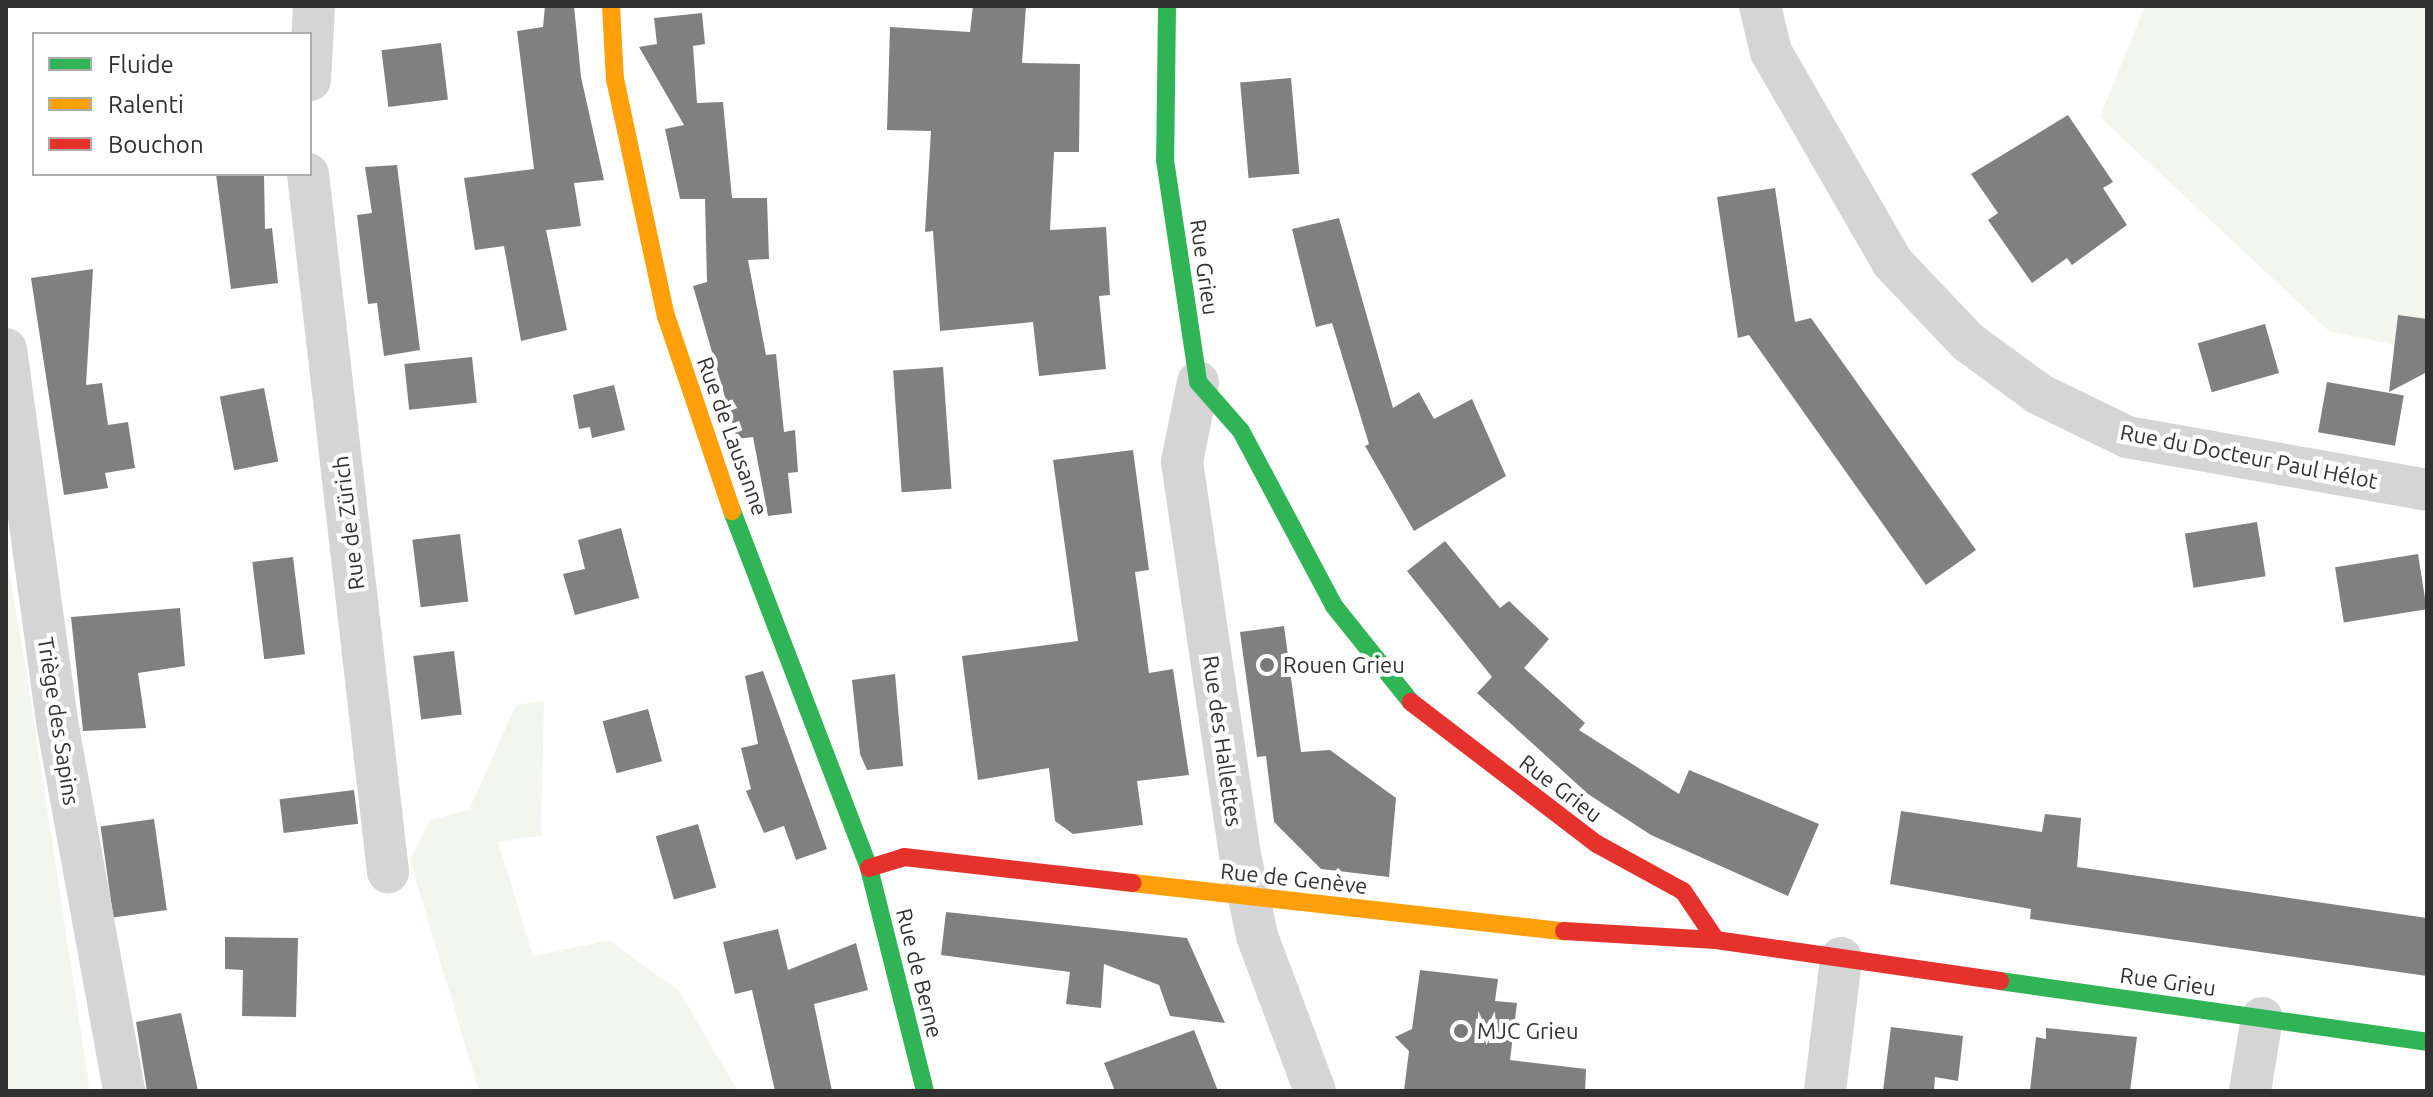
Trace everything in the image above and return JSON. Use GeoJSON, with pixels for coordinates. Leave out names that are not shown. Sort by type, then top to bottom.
{"type":"FeatureCollection","features":[{"type":"Feature","properties":{"kind":"street"},"geometry":{"type":"LineString","coordinates":[[312,43],[314,6]]}},
{"type":"Feature","properties":{"kind":"street","name":"Rue de Lausanne"},"geometry":{"type":"LineString","coordinates":[[611,6],[615,79],[666,316],[704,440],[869,868]]}},
{"type":"Feature","properties":{"kind":"street","name":"Rue Grieu"},"geometry":{"type":"LineString","coordinates":[[1167,6],[1165,160],[1198,382],[1241,431],[1334,606],[1420,713],[1597,844],[1683,891],[1716,940],[2427,1042]]}},
{"type":"Feature","properties":{"kind":"street","name":"Rue du Docteur Paul Hélot"},"geometry":{"type":"LineString","coordinates":[[1760,6],[1771,52],[1892,262],[1968,342],[2039,394],[2127,437],[2427,490]]}},
{"type":"Feature","properties":{"kind":"street","name":"Rue de Zürich"},"geometry":{"type":"LineString","coordinates":[[308,176],[388,872]]}},
{"type":"Feature","properties":{"kind":"street","name":"Triège des Sapins"},"geometry":{"type":"LineString","coordinates":[[6,349],[58,727],[124,1091]]}},
{"type":"Feature","properties":{"kind":"street","name":"Rue des Hallettes"},"geometry":{"type":"LineString","coordinates":[[1198,382],[1182,462],[1248,896],[1257,936],[1315,1091]]}},
{"type":"Feature","properties":{"kind":"street","name":"Rue de Genève"},"geometry":{"type":"LineString","coordinates":[[869,868],[904,857],[1558,931],[1716,940]]}},
{"type":"Feature","properties":{"kind":"street","name":"Rue de Berne"},"geometry":{"type":"LineString","coordinates":[[869,868],[925,1091]]}},
{"type":"Feature","properties":{"kind":"street"},"geometry":{"type":"LineString","coordinates":[[1825,1091],[1841,958]]}},
{"type":"Feature","properties":{"kind":"street"},"geometry":{"type":"LineString","coordinates":[[2250,1091],[2262,1018]]}},
{"type":"Feature","properties":{"kind":"shaded area"},"geometry":{"type":"Polygon","coordinates":[[[2145,6],[2427,6],[2427,352],[2329,331],[2100,117],[2145,6]]]}},
{"type":"Feature","properties":{"kind":"shaded area"},"geometry":{"type":"Polygon","coordinates":[[[6,555],[26,669],[90,1091],[6,1091],[6,555]]]}},
{"type":"Feature","properties":{"kind":"shaded area"},"geometry":{"type":"Polygon","coordinates":[[[544,701],[541,836],[498,842],[533,956],[609,940],[679,991],[738,1091],[479,1091],[410,860],[430,820],[469,810],[516,705],[544,701]]]}},
{"type":"Feature","properties":{"kind":"building"},"geometry":{"type":"Polygon","coordinates":[[[545,6],[574,6],[581,77],[604,180],[574,183],[581,226],[546,230],[567,330],[521,341],[504,246],[475,250],[464,178],[534,169],[517,31],[543,27],[545,6]]]}},
{"type":"Feature","properties":{"kind":"building"},"geometry":{"type":"Polygon","coordinates":[[[973,6],[1026,6],[1022,63],[1080,64],[1079,152],[1054,152],[1050,230],[1106,227],[1110,295],[1099,296],[1106,369],[1039,376],[1033,322],[940,331],[933,231],[925,232],[931,131],[887,130],[890,27],[970,32],[973,6]]]}},
{"type":"Feature","properties":{"kind":"building"},"geometry":{"type":"Polygon","coordinates":[[[702,13],[705,44],[693,46],[697,103],[723,102],[732,198],[767,198],[769,259],[748,260],[766,355],[776,354],[784,432],[795,430],[798,472],[788,473],[792,513],[768,516],[753,437],[737,439],[693,286],[707,282],[705,199],[680,199],[665,129],[684,125],[639,47],[657,44],[654,18],[702,13]]]}},
{"type":"Feature","properties":{"kind":"building"},"geometry":{"type":"Polygon","coordinates":[[[441,43],[448,100],[388,107],[381,50],[441,43]]]}},
{"type":"Feature","properties":{"kind":"building"},"geometry":{"type":"Polygon","coordinates":[[[1291,78],[1299,174],[1249,178],[1240,82],[1291,78]]]}},
{"type":"Feature","properties":{"kind":"building"},"geometry":{"type":"Polygon","coordinates":[[[2068,115],[2113,182],[2103,188],[2127,225],[2072,265],[2067,258],[2032,283],[1988,220],[1998,213],[1971,174],[2068,115]]]}},
{"type":"Feature","properties":{"kind":"building"},"geometry":{"type":"Polygon","coordinates":[[[397,165],[420,350],[384,356],[377,303],[368,304],[357,215],[372,213],[365,167],[397,165]]]}},
{"type":"Feature","properties":{"kind":"building"},"geometry":{"type":"Polygon","coordinates":[[[216,176],[264,176],[265,229],[272,228],[278,283],[231,289],[216,176]]]}},
{"type":"Feature","properties":{"kind":"building"},"geometry":{"type":"Polygon","coordinates":[[[1775,188],[1795,322],[1811,318],[1976,550],[1926,585],[1749,335],[1738,338],[1717,197],[1775,188]]]}},
{"type":"Feature","properties":{"kind":"building"},"geometry":{"type":"Polygon","coordinates":[[[1339,218],[1393,408],[1419,392],[1434,419],[1472,399],[1506,476],[1414,531],[1365,446],[1369,444],[1332,323],[1316,327],[1292,229],[1339,218]]]}},
{"type":"Feature","properties":{"kind":"building"},"geometry":{"type":"Polygon","coordinates":[[[93,269],[86,385],[102,383],[108,425],[128,422],[135,468],[105,473],[108,488],[64,495],[31,278],[93,269]]]}},
{"type":"Feature","properties":{"kind":"building"},"geometry":{"type":"Polygon","coordinates":[[[2398,315],[2427,319],[2427,372],[2389,392],[2398,315]]]}},
{"type":"Feature","properties":{"kind":"building"},"geometry":{"type":"Polygon","coordinates":[[[2265,324],[2279,373],[2212,392],[2198,343],[2265,324]]]}},
{"type":"Feature","properties":{"kind":"building"},"geometry":{"type":"Polygon","coordinates":[[[472,357],[477,403],[409,410],[404,364],[472,357]]]}},
{"type":"Feature","properties":{"kind":"building"},"geometry":{"type":"Polygon","coordinates":[[[943,367],[952,489],[902,492],[893,370],[943,367]]]}},
{"type":"Feature","properties":{"kind":"building"},"geometry":{"type":"Polygon","coordinates":[[[2327,382],[2404,396],[2395,446],[2318,432],[2327,382]]]}},
{"type":"Feature","properties":{"kind":"building"},"geometry":{"type":"Polygon","coordinates":[[[614,385],[625,430],[592,438],[590,427],[579,429],[573,395],[614,385]]]}},
{"type":"Feature","properties":{"kind":"building"},"geometry":{"type":"Polygon","coordinates":[[[264,388],[278,462],[234,470],[220,397],[264,388]]]}},
{"type":"Feature","properties":{"kind":"building"},"geometry":{"type":"Polygon","coordinates":[[[1133,450],[1149,570],[1135,572],[1149,673],[1173,669],[1189,775],[1137,781],[1143,825],[1073,834],[1055,821],[1049,768],[978,780],[962,656],[1078,641],[1053,460],[1133,450]]]}},
{"type":"Feature","properties":{"kind":"building"},"geometry":{"type":"Polygon","coordinates":[[[2257,522],[2266,576],[2194,588],[2185,533],[2257,522]]]}},
{"type":"Feature","properties":{"kind":"building"},"geometry":{"type":"Polygon","coordinates":[[[621,528],[639,598],[575,615],[563,574],[585,569],[578,540],[621,528]]]}},
{"type":"Feature","properties":{"kind":"building"},"geometry":{"type":"Polygon","coordinates":[[[460,534],[468,601],[421,607],[412,540],[460,534]]]}},
{"type":"Feature","properties":{"kind":"building"},"geometry":{"type":"Polygon","coordinates":[[[1445,541],[1500,608],[1509,601],[1549,639],[1524,668],[1585,723],[1579,730],[1679,794],[1689,770],[1819,824],[1788,896],[1651,835],[1588,794],[1477,693],[1492,677],[1407,571],[1445,541]]]}},
{"type":"Feature","properties":{"kind":"building"},"geometry":{"type":"Polygon","coordinates":[[[2418,554],[2427,609],[2344,622],[2335,567],[2418,554]]]}},
{"type":"Feature","properties":{"kind":"building"},"geometry":{"type":"Polygon","coordinates":[[[293,557],[305,654],[264,659],[252,562],[293,557]]]}},
{"type":"Feature","properties":{"kind":"building"},"geometry":{"type":"Polygon","coordinates":[[[180,608],[185,666],[138,673],[146,728],[83,731],[71,617],[180,608]]]}},
{"type":"Feature","properties":{"kind":"building"},"geometry":{"type":"Polygon","coordinates":[[[1284,626],[1301,752],[1330,750],[1396,798],[1389,877],[1321,869],[1274,822],[1266,756],[1257,757],[1240,632],[1284,626]]]}},
{"type":"Feature","properties":{"kind":"building"},"geometry":{"type":"Polygon","coordinates":[[[454,651],[462,715],[421,720],[413,656],[454,651]]]}},
{"type":"Feature","properties":{"kind":"building"},"geometry":{"type":"Polygon","coordinates":[[[763,671],[827,849],[796,860],[784,826],[764,833],[746,791],[751,789],[741,748],[758,744],[745,676],[763,671]]]}},
{"type":"Feature","properties":{"kind":"building"},"geometry":{"type":"Polygon","coordinates":[[[895,674],[903,766],[867,770],[860,754],[852,680],[895,674]]]}},
{"type":"Feature","properties":{"kind":"building"},"geometry":{"type":"Polygon","coordinates":[[[648,709],[662,761],[617,773],[603,721],[648,709]]]}},
{"type":"Feature","properties":{"kind":"building"},"geometry":{"type":"Polygon","coordinates":[[[354,790],[358,824],[284,833],[280,799],[354,790]]]}},
{"type":"Feature","properties":{"kind":"building"},"geometry":{"type":"Polygon","coordinates":[[[1901,811],[2042,832],[2045,814],[2081,818],[2077,867],[2427,918],[2427,976],[2030,919],[2031,909],[1890,884],[1901,811]]]}},
{"type":"Feature","properties":{"kind":"building"},"geometry":{"type":"Polygon","coordinates":[[[154,819],[167,910],[113,918],[101,827],[154,819]]]}},
{"type":"Feature","properties":{"kind":"building"},"geometry":{"type":"Polygon","coordinates":[[[698,824],[716,887],[674,900],[656,836],[698,824]]]}},
{"type":"Feature","properties":{"kind":"building"},"geometry":{"type":"Polygon","coordinates":[[[946,912],[1187,938],[1225,1023],[1170,1016],[1159,985],[1104,964],[1101,1008],[1066,1004],[1070,972],[941,955],[946,912]]]}},
{"type":"Feature","properties":{"kind":"building"},"geometry":{"type":"Polygon","coordinates":[[[778,929],[788,970],[856,943],[868,990],[814,1004],[832,1091],[775,1091],[752,990],[735,994],[723,942],[778,929]]]}},
{"type":"Feature","properties":{"kind":"building"},"geometry":{"type":"Polygon","coordinates":[[[225,937],[298,938],[296,1017],[242,1016],[243,970],[225,969],[225,937]]]}},
{"type":"Feature","properties":{"kind":"building","name":"MJC Grieu"},"geometry":{"type":"Polygon","coordinates":[[[1420,970],[1498,979],[1495,1001],[1517,1003],[1510,1060],[1586,1069],[1585,1091],[1404,1091],[1409,1051],[1395,1037],[1412,1029],[1420,970]]]}},
{"type":"Feature","properties":{"kind":"building"},"geometry":{"type":"Polygon","coordinates":[[[181,1013],[198,1091],[147,1091],[136,1022],[181,1013]]]}},
{"type":"Feature","properties":{"kind":"building"},"geometry":{"type":"Polygon","coordinates":[[[1891,1027],[1963,1036],[1958,1081],[1935,1077],[1934,1091],[1883,1091],[1891,1027]]]}},
{"type":"Feature","properties":{"kind":"building"},"geometry":{"type":"Polygon","coordinates":[[[2046,1028],[2137,1037],[2130,1091],[2030,1090],[2036,1037],[2046,1039],[2046,1028]]]}},
{"type":"Feature","properties":{"kind":"building"},"geometry":{"type":"Polygon","coordinates":[[[1194,1030],[1218,1091],[1115,1091],[1104,1063],[1194,1030]]]}},
{"type":"Feature","properties":{"kind":"traffic: fast"},"geometry":{"type":"LineString","coordinates":[[1167,6],[1165,160],[1198,382],[1241,431],[1334,606],[1411,702]]}},
{"type":"Feature","properties":{"kind":"traffic: fast"},"geometry":{"type":"LineString","coordinates":[[732,511],[869,868],[925,1091]]}},
{"type":"Feature","properties":{"kind":"traffic: fast"},"geometry":{"type":"LineString","coordinates":[[2000,981],[2427,1042]]}},
{"type":"Feature","properties":{"kind":"traffic: slow"},"geometry":{"type":"LineString","coordinates":[[611,6],[615,79],[666,316],[732,511]]}},
{"type":"Feature","properties":{"kind":"traffic: slow"},"geometry":{"type":"LineString","coordinates":[[1133,883],[1564,931]]}},
{"type":"Feature","properties":{"kind":"traffic: jam"},"geometry":{"type":"LineString","coordinates":[[1411,702],[1597,844],[1683,891],[1716,940]]}},
{"type":"Feature","properties":{"kind":"traffic: jam"},"geometry":{"type":"LineString","coordinates":[[869,868],[904,857],[1133,883]]}},
{"type":"Feature","properties":{"kind":"traffic: jam"},"geometry":{"type":"LineString","coordinates":[[1564,931],[1716,940],[2000,981]]}},
{"type":"Feature","properties":{"kind":"place","name":"Rouen Grieu"},"geometry":{"type":"Point","coordinates":[1267,665]}},
{"type":"Feature","properties":{"kind":"place","name":"MJC Grieu"},"geometry":{"type":"Point","coordinates":[1461,1031]}}]}
